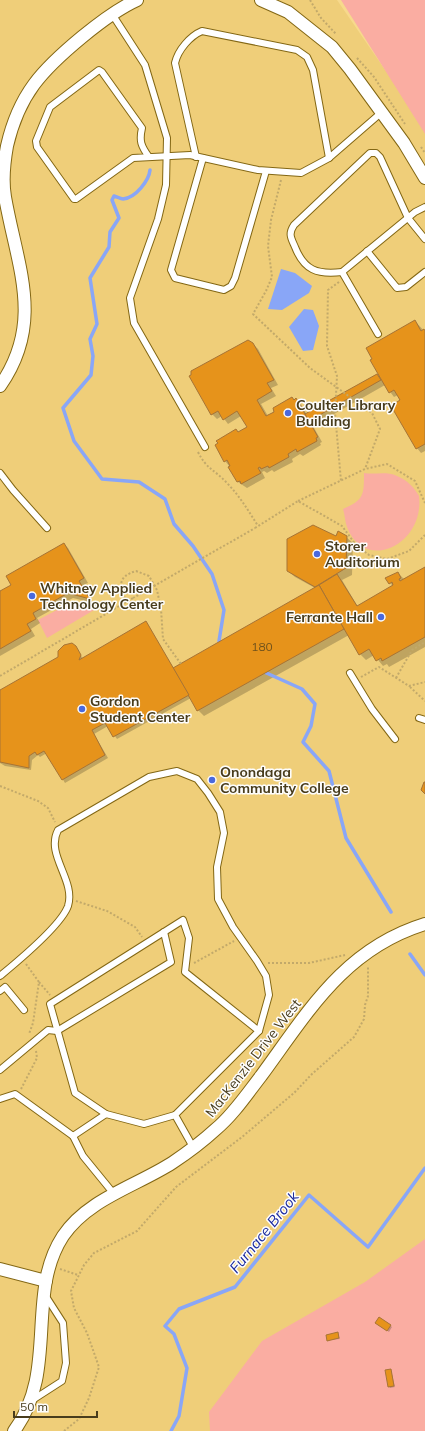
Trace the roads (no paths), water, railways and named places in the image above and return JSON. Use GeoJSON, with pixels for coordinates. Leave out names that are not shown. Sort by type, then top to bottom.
{"type":"FeatureCollection","features":[{"type":"Feature","properties":{"kind":"street"},"geometry":{"type":"LineString","coordinates":[[0,386],[14,363],[25,316],[25,291],[21,266],[5,197],[3,180],[4,162],[12,125],[20,103],[38,78],[57,57],[112,14],[137,0]]}},
{"type":"Feature","properties":{"kind":"street"},"geometry":{"type":"LineString","coordinates":[[261,0],[288,12],[332,47],[382,112],[404,143],[425,178]]}},
{"type":"Feature","properties":{"kind":"street","name":"MacKenzie Drive West"},"geometry":{"type":"LineString","coordinates":[[14,1431],[23,1420],[31,1401],[41,1357],[46,1281],[50,1261],[64,1235],[85,1213],[114,1194],[171,1163],[217,1129],[248,1093],[322,992],[337,977],[362,957],[402,932],[425,924]]}},
{"type":"Feature","properties":{"kind":"street"},"geometry":{"type":"LineString","coordinates":[[0,1269],[46,1281]]}},
{"type":"Feature","properties":{"kind":"lane"},"geometry":{"type":"LineString","coordinates":[[112,14],[145,65],[167,138],[166,185],[158,219],[130,298],[134,323],[205,446]]}},
{"type":"Feature","properties":{"kind":"lane"},"geometry":{"type":"LineString","coordinates":[[266,171],[235,278],[231,286],[224,290],[175,278],[171,274],[171,270],[200,158],[175,63],[177,54],[195,34],[202,31],[297,50],[307,57],[313,70],[329,158]]}},
{"type":"Feature","properties":{"kind":"lane"},"geometry":{"type":"LineString","coordinates":[[149,157],[142,148],[139,140],[142,128],[102,72],[99,70],[50,107],[36,141],[37,147],[74,199],[76,199],[133,158],[149,157],[167,155],[200,158],[266,171],[301,173],[329,158],[382,112]]}},
{"type":"Feature","properties":{"kind":"lane"},"geometry":{"type":"LineString","coordinates":[[425,207],[408,218],[367,251],[343,275],[327,274],[304,265],[300,260],[290,236],[290,231],[294,224],[370,153],[376,153],[380,157],[408,218],[425,239]]}},
{"type":"Feature","properties":{"kind":"lane"},"geometry":{"type":"LineString","coordinates":[[367,251],[397,288],[406,288],[425,272]]}},
{"type":"Feature","properties":{"kind":"lane"},"geometry":{"type":"LineString","coordinates":[[343,275],[378,334]]}},
{"type":"Feature","properties":{"kind":"lane"},"geometry":{"type":"LineString","coordinates":[[0,473],[47,528]]}},
{"type":"Feature","properties":{"kind":"lane"},"geometry":{"type":"LineString","coordinates":[[350,673],[372,709],[395,739]]}},
{"type":"Feature","properties":{"kind":"lane"},"geometry":{"type":"LineString","coordinates":[[0,976],[57,923],[68,906],[69,889],[54,842],[58,830],[149,777],[177,771],[196,779],[208,793],[220,812],[224,833],[217,867],[218,899],[266,976],[269,995],[259,1031],[175,1115],[144,1124],[106,1114],[75,1093],[50,1004],[183,920],[189,938],[185,972],[259,1031]]}},
{"type":"Feature","properties":{"kind":"lane"},"geometry":{"type":"LineString","coordinates":[[0,1070],[48,1030],[57,1031],[171,962],[164,932]]}},
{"type":"Feature","properties":{"kind":"lane"},"geometry":{"type":"LineString","coordinates":[[0,991],[5,987],[24,1010]]}},
{"type":"Feature","properties":{"kind":"lane"},"geometry":{"type":"LineString","coordinates":[[0,1099],[15,1094],[73,1136],[83,1156],[114,1194]]}},
{"type":"Feature","properties":{"kind":"lane"},"geometry":{"type":"LineString","coordinates":[[73,1136],[106,1114]]}},
{"type":"Feature","properties":{"kind":"lane"},"geometry":{"type":"LineString","coordinates":[[175,1115],[193,1147]]}},
{"type":"Feature","properties":{"kind":"lane"},"geometry":{"type":"LineString","coordinates":[[31,1401],[62,1381],[66,1363],[63,1323],[45,1294]]}},
{"type":"Feature","properties":{"kind":"water"},"geometry":{"type":"Polygon","coordinates":[[[281,269],[295,273],[312,286],[309,293],[282,310],[268,309],[281,269]]]}},
{"type":"Feature","properties":{"kind":"water"},"geometry":{"type":"Polygon","coordinates":[[[304,309],[313,310],[319,326],[313,350],[303,351],[289,327],[304,309]]]}},
{"type":"Feature","properties":{"kind":"waterway","name":"Furnace Brook"},"geometry":{"type":"LineString","coordinates":[[150,170],[147,179],[137,192],[128,198],[123,199],[114,196],[112,200],[119,218],[110,232],[109,247],[90,278],[97,324],[90,339],[93,356],[91,375],[63,408],[74,441],[102,479],[139,482],[165,499],[174,524],[193,546],[212,574],[224,610],[219,641],[223,644]]}},
{"type":"Feature","properties":{"kind":"waterway","name":"Furnace Brook"},"geometry":{"type":"LineString","coordinates":[[262,671],[302,689],[315,704],[311,726],[303,742],[329,771],[346,838],[391,912]]}},
{"type":"Feature","properties":{"kind":"waterway","name":"Furnace Brook"},"geometry":{"type":"LineString","coordinates":[[410,954],[425,975]]}},
{"type":"Feature","properties":{"kind":"waterway","name":"Furnace Brook"},"geometry":{"type":"LineString","coordinates":[[171,1431],[179,1416],[187,1368],[174,1334],[165,1326],[179,1309],[235,1287],[309,1195],[368,1247],[425,1168]]}},
{"type":"Feature","properties":{"kind":"place","name":"Coulter Library Building"},"geometry":{"type":"Point","coordinates":[288,413]}},
{"type":"Feature","properties":{"kind":"place","name":"Storer Auditorium"},"geometry":{"type":"Point","coordinates":[317,554]}},
{"type":"Feature","properties":{"kind":"place","name":"Whitney Applied Technology Center"},"geometry":{"type":"Point","coordinates":[32,596]}},
{"type":"Feature","properties":{"kind":"place","name":"Ferrante Hall"},"geometry":{"type":"Point","coordinates":[381,617]}},
{"type":"Feature","properties":{"kind":"place","name":"Gordon Student Center"},"geometry":{"type":"Point","coordinates":[82,709]}},
{"type":"Feature","properties":{"kind":"place","name":"Onondaga Community College"},"geometry":{"type":"Point","coordinates":[212,780]}}]}
